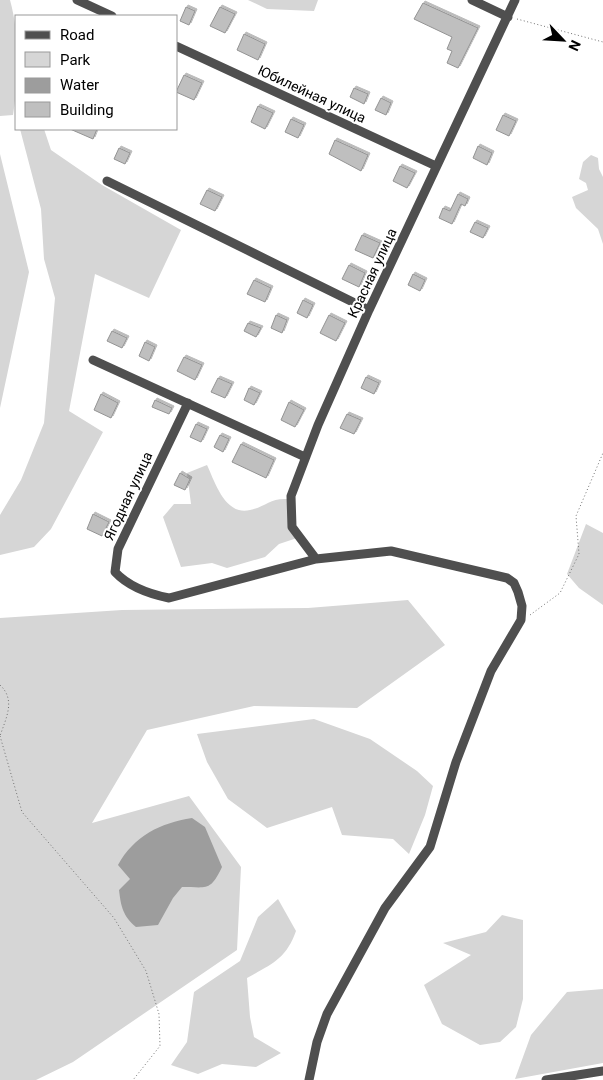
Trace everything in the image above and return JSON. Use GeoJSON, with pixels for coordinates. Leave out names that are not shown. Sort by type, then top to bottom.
{"type":"FeatureCollection","features":[{"type":"Feature","properties":{"kind":"street"},"geometry":{"type":"LineString","coordinates":[[76,0],[110,15]]}},
{"type":"Feature","properties":{"kind":"street"},"geometry":{"type":"LineString","coordinates":[[472,0],[508,17]]}},
{"type":"Feature","properties":{"kind":"street","name":"Красная улица"},"geometry":{"type":"LineString","coordinates":[[316,559],[292,527],[291,496],[305,457],[370,310],[515,0]]}},
{"type":"Feature","properties":{"kind":"street","name":"Юбилейная улица"},"geometry":{"type":"LineString","coordinates":[[178,47],[436,166]]}},
{"type":"Feature","properties":{"kind":"street"},"geometry":{"type":"LineString","coordinates":[[108,181],[370,310]]}},
{"type":"Feature","properties":{"kind":"street"},"geometry":{"type":"LineString","coordinates":[[93,360],[305,457]]}},
{"type":"Feature","properties":{"kind":"street","name":"Ягодная улица"},"geometry":{"type":"LineString","coordinates":[[188,402],[118,549],[115,572],[124,582],[153,595],[169,598],[316,559],[391,551],[507,578],[514,584],[518,592],[522,606],[521,620]]}},
{"type":"Feature","properties":{"kind":"street"},"geometry":{"type":"LineString","coordinates":[[309,1080],[317,1042],[327,1014],[385,908],[430,847],[456,762],[488,680],[521,620]]}},
{"type":"Feature","properties":{"kind":"street"},"geometry":{"type":"LineString","coordinates":[[546,1080],[603,1071]]}},
{"type":"Feature","properties":{"kind":"path"},"geometry":{"type":"LineString","coordinates":[[508,17],[603,42]]}},
{"type":"Feature","properties":{"kind":"path"},"geometry":{"type":"LineString","coordinates":[[521,620],[538,612],[560,593],[579,554],[576,516],[603,454]]}},
{"type":"Feature","properties":{"kind":"path"},"geometry":{"type":"LineString","coordinates":[[0,685],[6,691],[10,708],[0,736],[22,812],[114,918],[146,971],[159,1014],[160,1046],[134,1080]]}},
{"type":"Feature","properties":{"kind":"green space"},"geometry":{"type":"Polygon","coordinates":[[[0,0],[10,0],[15,23],[15,96],[13,115],[0,116],[0,0]]]}},
{"type":"Feature","properties":{"kind":"green space"},"geometry":{"type":"Polygon","coordinates":[[[248,0],[318,0],[314,11],[267,9],[248,0]]]}},
{"type":"Feature","properties":{"kind":"green space"},"geometry":{"type":"Polygon","coordinates":[[[20,130],[44,130],[51,150],[102,185],[181,230],[149,298],[95,274],[69,411],[103,432],[51,529],[34,547],[0,555],[0,515],[21,480],[44,423],[55,298],[44,259],[41,209],[20,130]]]}},
{"type":"Feature","properties":{"kind":"green space"},"geometry":{"type":"Polygon","coordinates":[[[0,154],[29,272],[0,408],[0,154]]]}},
{"type":"Feature","properties":{"kind":"green space"},"geometry":{"type":"Polygon","coordinates":[[[591,155],[598,158],[599,169],[603,177],[603,244],[598,229],[576,208],[572,197],[588,190],[586,183],[579,179],[583,162],[591,155]]]}},
{"type":"Feature","properties":{"kind":"green space"},"geometry":{"type":"Polygon","coordinates":[[[207,465],[222,496],[234,508],[250,510],[272,501],[287,499],[297,538],[279,544],[265,557],[227,568],[212,563],[181,567],[163,517],[174,504],[191,504],[187,473],[207,465]]]}},
{"type":"Feature","properties":{"kind":"green space"},"geometry":{"type":"Polygon","coordinates":[[[586,524],[603,533],[603,605],[579,588],[567,574],[586,524]]]}},
{"type":"Feature","properties":{"kind":"green space"},"geometry":{"type":"Polygon","coordinates":[[[408,600],[445,645],[357,708],[254,706],[147,730],[92,823],[189,796],[241,867],[237,950],[73,1062],[36,1080],[0,1080],[0,618],[122,610],[308,608],[408,600]]]}},
{"type":"Feature","properties":{"kind":"green space"},"geometry":{"type":"Polygon","coordinates":[[[314,719],[370,739],[417,771],[433,786],[425,815],[409,854],[393,839],[342,835],[332,807],[267,828],[228,799],[207,762],[197,734],[314,719]]]}},
{"type":"Feature","properties":{"kind":"green space"},"geometry":{"type":"Polygon","coordinates":[[[278,899],[296,931],[288,948],[277,960],[247,978],[250,1017],[254,1037],[281,1053],[256,1067],[222,1064],[198,1074],[171,1065],[187,1042],[194,992],[240,961],[258,917],[278,899]]]}},
{"type":"Feature","properties":{"kind":"green space"},"geometry":{"type":"Polygon","coordinates":[[[502,915],[523,920],[523,999],[516,1027],[500,1042],[480,1045],[442,1024],[424,985],[471,955],[443,943],[486,932],[502,915]]]}},
{"type":"Feature","properties":{"kind":"green space"},"geometry":{"type":"Polygon","coordinates":[[[603,989],[603,1063],[515,1079],[531,1035],[567,992],[603,989]]]}},
{"type":"Feature","properties":{"kind":"water"},"geometry":{"type":"Polygon","coordinates":[[[192,818],[205,827],[222,867],[218,875],[207,886],[182,887],[173,898],[158,925],[136,927],[125,915],[119,890],[130,879],[118,865],[132,846],[149,832],[169,823],[192,818]]]}},
{"type":"Feature","properties":{"kind":"building"},"geometry":{"type":"Polygon","coordinates":[[[423,3],[478,28],[458,68],[447,63],[452,51],[447,49],[452,37],[414,19],[423,3]]]}},
{"type":"Feature","properties":{"kind":"building"},"geometry":{"type":"Polygon","coordinates":[[[186,7],[195,11],[189,25],[180,21],[186,7]]]}},
{"type":"Feature","properties":{"kind":"building"},"geometry":{"type":"Polygon","coordinates":[[[220,7],[235,14],[225,33],[210,26],[220,7]]]}},
{"type":"Feature","properties":{"kind":"building"},"geometry":{"type":"Polygon","coordinates":[[[244,34],[265,44],[258,60],[237,50],[244,34]]]}},
{"type":"Feature","properties":{"kind":"building"},"geometry":{"type":"Polygon","coordinates":[[[184,75],[202,83],[194,100],[178,93],[178,88],[184,75]]]}},
{"type":"Feature","properties":{"kind":"building"},"geometry":{"type":"Polygon","coordinates":[[[354,88],[368,94],[364,104],[350,97],[354,88]]]}},
{"type":"Feature","properties":{"kind":"building"},"geometry":{"type":"Polygon","coordinates":[[[381,98],[391,103],[386,115],[375,110],[381,98]]]}},
{"type":"Feature","properties":{"kind":"building"},"geometry":{"type":"Polygon","coordinates":[[[258,106],[273,113],[265,129],[251,122],[258,106]]]}},
{"type":"Feature","properties":{"kind":"building"},"geometry":{"type":"Polygon","coordinates":[[[503,115],[516,121],[509,136],[496,130],[503,115]]]}},
{"type":"Feature","properties":{"kind":"building"},"geometry":{"type":"Polygon","coordinates":[[[291,119],[304,125],[298,138],[285,132],[291,119]]]}},
{"type":"Feature","properties":{"kind":"building"},"geometry":{"type":"Polygon","coordinates":[[[72,130],[97,130],[93,139],[72,130]]]}},
{"type":"Feature","properties":{"kind":"building"},"geometry":{"type":"Polygon","coordinates":[[[335,140],[368,155],[361,171],[329,154],[335,140]]]}},
{"type":"Feature","properties":{"kind":"building"},"geometry":{"type":"Polygon","coordinates":[[[478,146],[492,153],[487,165],[473,158],[478,146]]]}},
{"type":"Feature","properties":{"kind":"building"},"geometry":{"type":"Polygon","coordinates":[[[119,148],[130,153],[125,164],[114,159],[119,148]]]}},
{"type":"Feature","properties":{"kind":"building"},"geometry":{"type":"Polygon","coordinates":[[[400,166],[415,173],[407,188],[393,181],[400,166]]]}},
{"type":"Feature","properties":{"kind":"building"},"geometry":{"type":"Polygon","coordinates":[[[207,190],[222,197],[215,211],[200,204],[207,190]]]}},
{"type":"Feature","properties":{"kind":"building"},"geometry":{"type":"Polygon","coordinates":[[[458,194],[468,199],[465,206],[461,204],[452,224],[439,218],[443,208],[450,211],[458,194]]]}},
{"type":"Feature","properties":{"kind":"building"},"geometry":{"type":"Polygon","coordinates":[[[475,222],[488,228],[483,238],[470,232],[475,222]]]}},
{"type":"Feature","properties":{"kind":"building"},"geometry":{"type":"Polygon","coordinates":[[[362,235],[380,243],[373,258],[355,250],[362,235]]]}},
{"type":"Feature","properties":{"kind":"building"},"geometry":{"type":"Polygon","coordinates":[[[349,265],[365,273],[359,287],[342,279],[349,265]]]}},
{"type":"Feature","properties":{"kind":"building"},"geometry":{"type":"Polygon","coordinates":[[[413,274],[425,280],[420,291],[408,285],[413,274]]]}},
{"type":"Feature","properties":{"kind":"building"},"geometry":{"type":"Polygon","coordinates":[[[254,280],[271,288],[265,302],[247,294],[254,280]]]}},
{"type":"Feature","properties":{"kind":"building"},"geometry":{"type":"Polygon","coordinates":[[[303,300],[313,305],[307,318],[297,313],[303,300]]]}},
{"type":"Feature","properties":{"kind":"building"},"geometry":{"type":"Polygon","coordinates":[[[276,315],[287,320],[282,333],[271,328],[276,315]]]}},
{"type":"Feature","properties":{"kind":"building"},"geometry":{"type":"Polygon","coordinates":[[[329,315],[345,323],[336,341],[320,333],[329,315]]]}},
{"type":"Feature","properties":{"kind":"building"},"geometry":{"type":"Polygon","coordinates":[[[248,323],[261,328],[256,337],[244,331],[248,323]]]}},
{"type":"Feature","properties":{"kind":"building"},"geometry":{"type":"Polygon","coordinates":[[[112,331],[127,338],[122,348],[107,341],[112,331]]]}},
{"type":"Feature","properties":{"kind":"building"},"geometry":{"type":"Polygon","coordinates":[[[145,342],[155,347],[149,361],[139,356],[145,342]]]}},
{"type":"Feature","properties":{"kind":"building"},"geometry":{"type":"Polygon","coordinates":[[[184,357],[202,365],[195,380],[177,371],[184,357]]]}},
{"type":"Feature","properties":{"kind":"building"},"geometry":{"type":"Polygon","coordinates":[[[366,377],[379,383],[374,394],[361,388],[366,377]]]}},
{"type":"Feature","properties":{"kind":"building"},"geometry":{"type":"Polygon","coordinates":[[[218,378],[232,384],[225,398],[211,392],[218,378]]]}},
{"type":"Feature","properties":{"kind":"building"},"geometry":{"type":"Polygon","coordinates":[[[249,388],[260,393],[254,405],[244,400],[249,388]]]}},
{"type":"Feature","properties":{"kind":"building"},"geometry":{"type":"Polygon","coordinates":[[[101,394],[118,403],[111,418],[94,410],[101,394]]]}},
{"type":"Feature","properties":{"kind":"building"},"geometry":{"type":"Polygon","coordinates":[[[155,400],[172,408],[169,414],[152,407],[155,400]]]}},
{"type":"Feature","properties":{"kind":"building"},"geometry":{"type":"Polygon","coordinates":[[[289,402],[304,410],[295,427],[281,420],[289,402]]]}},
{"type":"Feature","properties":{"kind":"building"},"geometry":{"type":"Polygon","coordinates":[[[347,414],[361,420],[354,434],[340,428],[347,414]]]}},
{"type":"Feature","properties":{"kind":"building"},"geometry":{"type":"Polygon","coordinates":[[[196,424],[207,429],[201,442],[190,437],[196,424]]]}},
{"type":"Feature","properties":{"kind":"building"},"geometry":{"type":"Polygon","coordinates":[[[220,435],[229,439],[223,452],[214,447],[220,435]]]}},
{"type":"Feature","properties":{"kind":"building"},"geometry":{"type":"Polygon","coordinates":[[[241,444],[274,460],[266,478],[232,462],[241,444]]]}},
{"type":"Feature","properties":{"kind":"building"},"geometry":{"type":"Polygon","coordinates":[[[180,473],[190,479],[185,490],[174,485],[180,473]]]}},
{"type":"Feature","properties":{"kind":"building"},"geometry":{"type":"Polygon","coordinates":[[[93,514],[109,522],[102,536],[87,529],[93,514]]]}}]}
